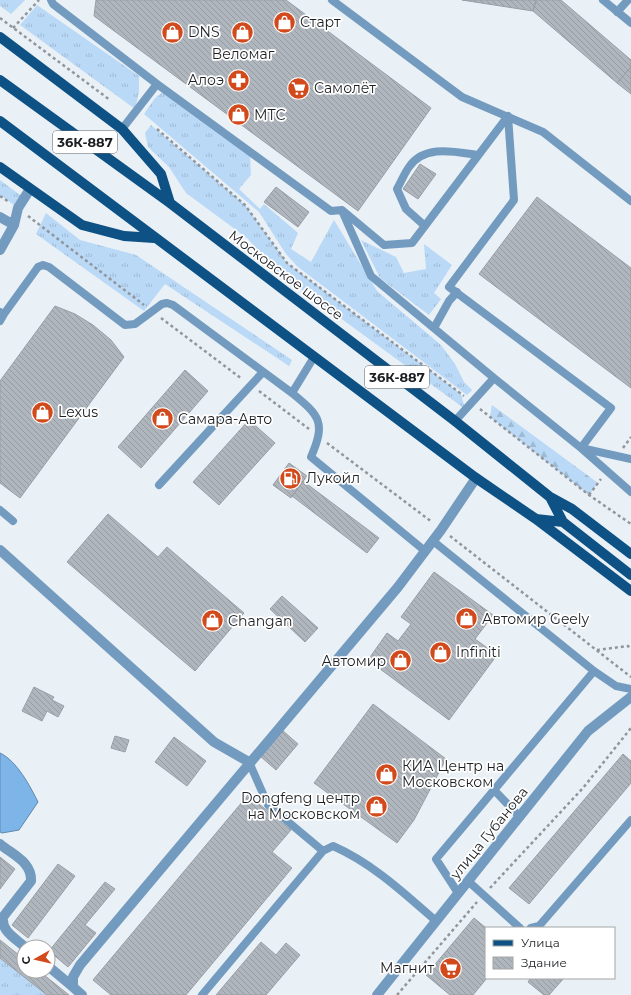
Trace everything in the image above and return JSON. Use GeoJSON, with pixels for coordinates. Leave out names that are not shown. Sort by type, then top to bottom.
{"type":"FeatureCollection","features":[{"type":"Feature","properties":{"kind":"main road"},"geometry":{"type":"LineString","coordinates":[[0,37],[122,130],[161,174],[170,203]]}},
{"type":"Feature","properties":{"kind":"main road","name":"Московское шоссе"},"geometry":{"type":"LineString","coordinates":[[0,80],[170,203],[455,421],[550,497],[572,509],[631,554]]}},
{"type":"Feature","properties":{"kind":"main road","name":"36К-887"},"geometry":{"type":"LineString","coordinates":[[0,121],[476,478],[536,519],[631,592]]}},
{"type":"Feature","properties":{"kind":"main road"},"geometry":{"type":"LineString","coordinates":[[0,167],[82,226],[124,236],[154,238]]}},
{"type":"Feature","properties":{"kind":"main road","name":"Московское шоссе"},"geometry":{"type":"LineString","coordinates":[[550,497],[563,522],[631,575]]}},
{"type":"Feature","properties":{"kind":"main road","name":"36К-887"},"geometry":{"type":"LineString","coordinates":[[536,519],[563,522]]}},
{"type":"Feature","properties":{"kind":"street"},"geometry":{"type":"LineString","coordinates":[[0,250],[14,225],[18,208],[30,189]]}},
{"type":"Feature","properties":{"kind":"street"},"geometry":{"type":"LineString","coordinates":[[0,217],[14,225]]}},
{"type":"Feature","properties":{"kind":"street"},"geometry":{"type":"LineString","coordinates":[[73,987],[73,977],[80,965],[249,762],[398,587],[441,530],[476,478]]}},
{"type":"Feature","properties":{"kind":"street"},"geometry":{"type":"LineString","coordinates":[[0,550],[214,742],[249,762]]}},
{"type":"Feature","properties":{"kind":"street","name":"улица Губанова"},"geometry":{"type":"LineString","coordinates":[[376,995],[588,731],[631,697]]}},
{"type":"Feature","properties":{"kind":"street"},"geometry":{"type":"LineString","coordinates":[[0,844],[27,865],[31,874],[31,881],[3,916],[2,923],[4,929],[16,939]]}},
{"type":"Feature","properties":{"kind":"street"},"geometry":{"type":"LineString","coordinates":[[56,973],[82,995]]}},
{"type":"Feature","properties":{"kind":"lane"},"geometry":{"type":"LineString","coordinates":[[51,0],[53,4],[157,84],[331,211],[342,210],[384,246],[412,243],[508,116]]}},
{"type":"Feature","properties":{"kind":"lane"},"geometry":{"type":"LineString","coordinates":[[332,0],[462,97],[543,132],[631,201]]}},
{"type":"Feature","properties":{"kind":"lane"},"geometry":{"type":"LineString","coordinates":[[603,0],[631,23]]}},
{"type":"Feature","properties":{"kind":"lane"},"geometry":{"type":"LineString","coordinates":[[617,12],[628,0]]}},
{"type":"Feature","properties":{"kind":"lane"},"geometry":{"type":"LineString","coordinates":[[122,130],[157,84]]}},
{"type":"Feature","properties":{"kind":"lane"},"geometry":{"type":"LineString","coordinates":[[508,116],[514,200],[450,287],[611,408],[581,448]]}},
{"type":"Feature","properties":{"kind":"lane"},"geometry":{"type":"LineString","coordinates":[[425,226],[406,209],[397,189],[410,166],[426,153],[445,151],[478,156]]}},
{"type":"Feature","properties":{"kind":"lane"},"geometry":{"type":"LineString","coordinates":[[342,210],[371,276],[581,448],[631,492]]}},
{"type":"Feature","properties":{"kind":"lane"},"geometry":{"type":"LineString","coordinates":[[1,316],[38,268],[44,265],[49,267],[124,325],[136,324],[162,304],[167,303],[173,305],[313,410],[319,423],[319,437],[311,457],[425,551]]}},
{"type":"Feature","properties":{"kind":"lane"},"geometry":{"type":"LineString","coordinates":[[434,328],[449,301],[457,292]]}},
{"type":"Feature","properties":{"kind":"lane"},"geometry":{"type":"LineString","coordinates":[[292,393],[314,357]]}},
{"type":"Feature","properties":{"kind":"lane"},"geometry":{"type":"LineString","coordinates":[[159,485],[263,372]]}},
{"type":"Feature","properties":{"kind":"lane"},"geometry":{"type":"LineString","coordinates":[[455,421],[494,378]]}},
{"type":"Feature","properties":{"kind":"lane"},"geometry":{"type":"LineString","coordinates":[[581,448],[631,459]]}},
{"type":"Feature","properties":{"kind":"lane"},"geometry":{"type":"LineString","coordinates":[[0,510],[13,521]]}},
{"type":"Feature","properties":{"kind":"lane"},"geometry":{"type":"LineString","coordinates":[[433,541],[594,671],[616,686],[631,689]]}},
{"type":"Feature","properties":{"kind":"lane"},"geometry":{"type":"LineString","coordinates":[[458,893],[436,859],[594,671]]}},
{"type":"Feature","properties":{"kind":"lane"},"geometry":{"type":"LineString","coordinates":[[249,762],[268,805],[323,851]]}},
{"type":"Feature","properties":{"kind":"lane"},"geometry":{"type":"LineString","coordinates":[[494,790],[520,817]]}},
{"type":"Feature","properties":{"kind":"lane"},"geometry":{"type":"LineString","coordinates":[[536,927],[540,926],[631,820]]}},
{"type":"Feature","properties":{"kind":"lane"},"geometry":{"type":"LineString","coordinates":[[202,995],[323,851],[332,846],[352,854],[388,880],[436,921]]}},
{"type":"Feature","properties":{"kind":"lane"},"geometry":{"type":"LineString","coordinates":[[468,881],[519,927]]}},
{"type":"Feature","properties":{"kind":"path"},"geometry":{"type":"LineString","coordinates":[[13,28],[39,0]]}},
{"type":"Feature","properties":{"kind":"path"},"geometry":{"type":"LineString","coordinates":[[0,18],[110,100]]}},
{"type":"Feature","properties":{"kind":"path"},"geometry":{"type":"LineString","coordinates":[[156,129],[245,205],[287,263],[471,402],[589,495],[631,524]]}},
{"type":"Feature","properties":{"kind":"path"},"geometry":{"type":"LineString","coordinates":[[0,196],[18,208],[152,312],[251,385],[631,677]]}},
{"type":"Feature","properties":{"kind":"path"},"geometry":{"type":"LineString","coordinates":[[597,650],[628,646],[631,649]]}},
{"type":"Feature","properties":{"kind":"path"},"geometry":{"type":"LineString","coordinates":[[397,995],[484,895],[583,788],[631,728]]}},
{"type":"Feature","properties":{"kind":"green space"},"geometry":{"type":"Polygon","coordinates":[[[0,0],[25,0],[11,14],[0,6],[0,0]]]}},
{"type":"Feature","properties":{"kind":"green space"},"geometry":{"type":"Polygon","coordinates":[[[37,5],[139,76],[139,92],[135,109],[20,25],[37,5]]]}},
{"type":"Feature","properties":{"kind":"green space"},"geometry":{"type":"Polygon","coordinates":[[[163,92],[250,156],[251,175],[239,189],[260,209],[264,204],[298,233],[291,249],[311,262],[334,220],[377,291],[441,345],[455,364],[464,382],[472,390],[467,395],[298,267],[286,254],[259,212],[144,114],[155,98],[163,92]]]}},
{"type":"Feature","properties":{"kind":"green space"},"geometry":{"type":"Polygon","coordinates":[[[151,125],[245,205],[287,263],[461,394],[465,409],[280,274],[247,238],[186,193],[169,167],[148,147],[145,133],[151,125]]]}},
{"type":"Feature","properties":{"kind":"green space"},"geometry":{"type":"Polygon","coordinates":[[[0,180],[24,198],[18,208],[0,195],[0,180]]]}},
{"type":"Feature","properties":{"kind":"green space"},"geometry":{"type":"Polygon","coordinates":[[[46,213],[80,240],[136,255],[292,360],[289,366],[165,284],[144,311],[36,234],[46,213]]]}},
{"type":"Feature","properties":{"kind":"green space"},"geometry":{"type":"Polygon","coordinates":[[[361,240],[396,257],[404,273],[426,269],[424,244],[452,265],[434,293],[441,299],[429,315],[380,278],[361,240]]]}},
{"type":"Feature","properties":{"kind":"green space"},"geometry":{"type":"Polygon","coordinates":[[[492,405],[598,483],[589,495],[490,417],[492,405]]]}},
{"type":"Feature","properties":{"kind":"green space"},"geometry":{"type":"Polygon","coordinates":[[[0,942],[16,961],[16,979],[39,979],[69,995],[0,995],[0,942]]]}},
{"type":"Feature","properties":{"kind":"water"},"geometry":{"type":"Polygon","coordinates":[[[0,753],[17,768],[38,802],[19,830],[2,833],[0,832],[0,753]]]}},
{"type":"Feature","properties":{"kind":"building","name":"Самолёт"},"geometry":{"type":"Polygon","coordinates":[[[96,0],[286,0],[431,108],[358,211],[94,16],[96,0]]]}},
{"type":"Feature","properties":{"kind":"building"},"geometry":{"type":"Polygon","coordinates":[[[462,0],[536,0],[533,11],[462,0]]]}},
{"type":"Feature","properties":{"kind":"building"},"geometry":{"type":"Polygon","coordinates":[[[536,0],[561,0],[631,60],[631,67],[617,83],[533,11],[536,0]]]}},
{"type":"Feature","properties":{"kind":"building"},"geometry":{"type":"Polygon","coordinates":[[[631,67],[631,94],[617,83],[631,67]]]}},
{"type":"Feature","properties":{"kind":"building"},"geometry":{"type":"Polygon","coordinates":[[[420,164],[436,174],[418,199],[403,189],[420,164]]]}},
{"type":"Feature","properties":{"kind":"building"},"geometry":{"type":"Polygon","coordinates":[[[276,187],[309,212],[298,227],[264,202],[276,187]]]}},
{"type":"Feature","properties":{"kind":"building"},"geometry":{"type":"Polygon","coordinates":[[[537,197],[631,268],[631,388],[479,274],[537,197]]]}},
{"type":"Feature","properties":{"kind":"building"},"geometry":{"type":"Polygon","coordinates":[[[55,306],[75,314],[93,325],[111,340],[124,357],[20,498],[0,483],[0,381],[55,306]]]}},
{"type":"Feature","properties":{"kind":"building","name":"Самара-Авто"},"geometry":{"type":"Polygon","coordinates":[[[185,370],[208,391],[141,468],[118,447],[185,370]]]}},
{"type":"Feature","properties":{"kind":"building","name":"Самара-Авто"},"geometry":{"type":"Polygon","coordinates":[[[249,420],[275,443],[219,505],[193,482],[249,420]]]}},
{"type":"Feature","properties":{"kind":"building","name":"Лукойл"},"geometry":{"type":"Polygon","coordinates":[[[289,463],[307,476],[291,498],[273,485],[289,463]]]}},
{"type":"Feature","properties":{"kind":"building"},"geometry":{"type":"Polygon","coordinates":[[[303,481],[379,538],[367,553],[292,496],[303,481]]]}},
{"type":"Feature","properties":{"kind":"building"},"geometry":{"type":"Polygon","coordinates":[[[108,514],[158,557],[167,547],[244,613],[195,671],[67,562],[108,514]]]}},
{"type":"Feature","properties":{"kind":"building"},"geometry":{"type":"Polygon","coordinates":[[[434,572],[493,615],[475,639],[497,655],[449,720],[368,660],[387,633],[398,641],[411,624],[401,617],[434,572]]]}},
{"type":"Feature","properties":{"kind":"building"},"geometry":{"type":"Polygon","coordinates":[[[282,596],[318,628],[305,642],[270,609],[282,596]]]}},
{"type":"Feature","properties":{"kind":"building"},"geometry":{"type":"Polygon","coordinates":[[[34,687],[54,697],[52,700],[64,706],[58,717],[47,711],[42,721],[22,711],[34,687]]]}},
{"type":"Feature","properties":{"kind":"building"},"geometry":{"type":"Polygon","coordinates":[[[373,704],[446,759],[414,820],[397,843],[314,783],[373,704]]]}},
{"type":"Feature","properties":{"kind":"building"},"geometry":{"type":"Polygon","coordinates":[[[282,730],[298,744],[276,770],[260,756],[282,730]]]}},
{"type":"Feature","properties":{"kind":"building"},"geometry":{"type":"Polygon","coordinates":[[[115,736],[129,740],[125,752],[111,748],[115,736]]]}},
{"type":"Feature","properties":{"kind":"building"},"geometry":{"type":"Polygon","coordinates":[[[174,737],[206,761],[187,786],[155,762],[174,737]]]}},
{"type":"Feature","properties":{"kind":"building"},"geometry":{"type":"Polygon","coordinates":[[[623,754],[631,761],[631,783],[529,904],[509,888],[623,754]]]}},
{"type":"Feature","properties":{"kind":"building"},"geometry":{"type":"Polygon","coordinates":[[[248,795],[291,830],[272,852],[292,868],[186,995],[111,995],[93,980],[248,795]]]}},
{"type":"Feature","properties":{"kind":"building"},"geometry":{"type":"Polygon","coordinates":[[[0,857],[15,869],[0,889],[0,857]]]}},
{"type":"Feature","properties":{"kind":"building"},"geometry":{"type":"Polygon","coordinates":[[[58,864],[75,876],[28,938],[12,925],[58,864]]]}},
{"type":"Feature","properties":{"kind":"building"},"geometry":{"type":"Polygon","coordinates":[[[105,882],[115,889],[85,925],[96,933],[68,967],[56,957],[56,942],[105,882]]]}},
{"type":"Feature","properties":{"kind":"building"},"geometry":{"type":"Polygon","coordinates":[[[474,918],[485,927],[486,979],[473,995],[450,995],[426,975],[474,918]]]}},
{"type":"Feature","properties":{"kind":"building"},"geometry":{"type":"Polygon","coordinates":[[[0,940],[16,953],[16,971],[0,958],[0,940]]]}},
{"type":"Feature","properties":{"kind":"building"},"geometry":{"type":"Polygon","coordinates":[[[261,942],[276,955],[286,943],[300,955],[266,995],[216,995],[261,942]]]}},
{"type":"Feature","properties":{"kind":"building"},"geometry":{"type":"Polygon","coordinates":[[[27,979],[49,979],[69,995],[47,995],[27,979]]]}},
{"type":"Feature","properties":{"kind":"building"},"geometry":{"type":"Polygon","coordinates":[[[530,979],[563,979],[549,995],[544,995],[528,982],[530,979]]]}},
{"type":"Feature","properties":{"kind":"place","name":"Старт"},"geometry":{"type":"Point","coordinates":[285,22]}},
{"type":"Feature","properties":{"kind":"place","name":"DNS"},"geometry":{"type":"Point","coordinates":[173,32]}},
{"type":"Feature","properties":{"kind":"place","name":"Веломаг"},"geometry":{"type":"Point","coordinates":[243,32]}},
{"type":"Feature","properties":{"kind":"place","name":"Алоэ"},"geometry":{"type":"Point","coordinates":[239,80]}},
{"type":"Feature","properties":{"kind":"place","name":"Самолёт"},"geometry":{"type":"Point","coordinates":[298,88]}},
{"type":"Feature","properties":{"kind":"place","name":"МТС"},"geometry":{"type":"Point","coordinates":[239,115]}},
{"type":"Feature","properties":{"kind":"place","name":"Lexus"},"geometry":{"type":"Point","coordinates":[42,412]}},
{"type":"Feature","properties":{"kind":"place","name":"Самара-Авто"},"geometry":{"type":"Point","coordinates":[163,419]}},
{"type":"Feature","properties":{"kind":"place","name":"Лукойл"},"geometry":{"type":"Point","coordinates":[291,478]}},
{"type":"Feature","properties":{"kind":"place","name":"Автомир Geely"},"geometry":{"type":"Point","coordinates":[466,619]}},
{"type":"Feature","properties":{"kind":"place","name":"Changan"},"geometry":{"type":"Point","coordinates":[212,621]}},
{"type":"Feature","properties":{"kind":"place","name":"Infiniti"},"geometry":{"type":"Point","coordinates":[440,652]}},
{"type":"Feature","properties":{"kind":"place","name":"Автомир"},"geometry":{"type":"Point","coordinates":[401,661]}},
{"type":"Feature","properties":{"kind":"place","name":"КИА Центр на Московском"},"geometry":{"type":"Point","coordinates":[387,774]}},
{"type":"Feature","properties":{"kind":"place","name":"Dongfeng центр на Московском"},"geometry":{"type":"Point","coordinates":[376,806]}},
{"type":"Feature","properties":{"kind":"place","name":"Магнит"},"geometry":{"type":"Point","coordinates":[450,968]}}]}
